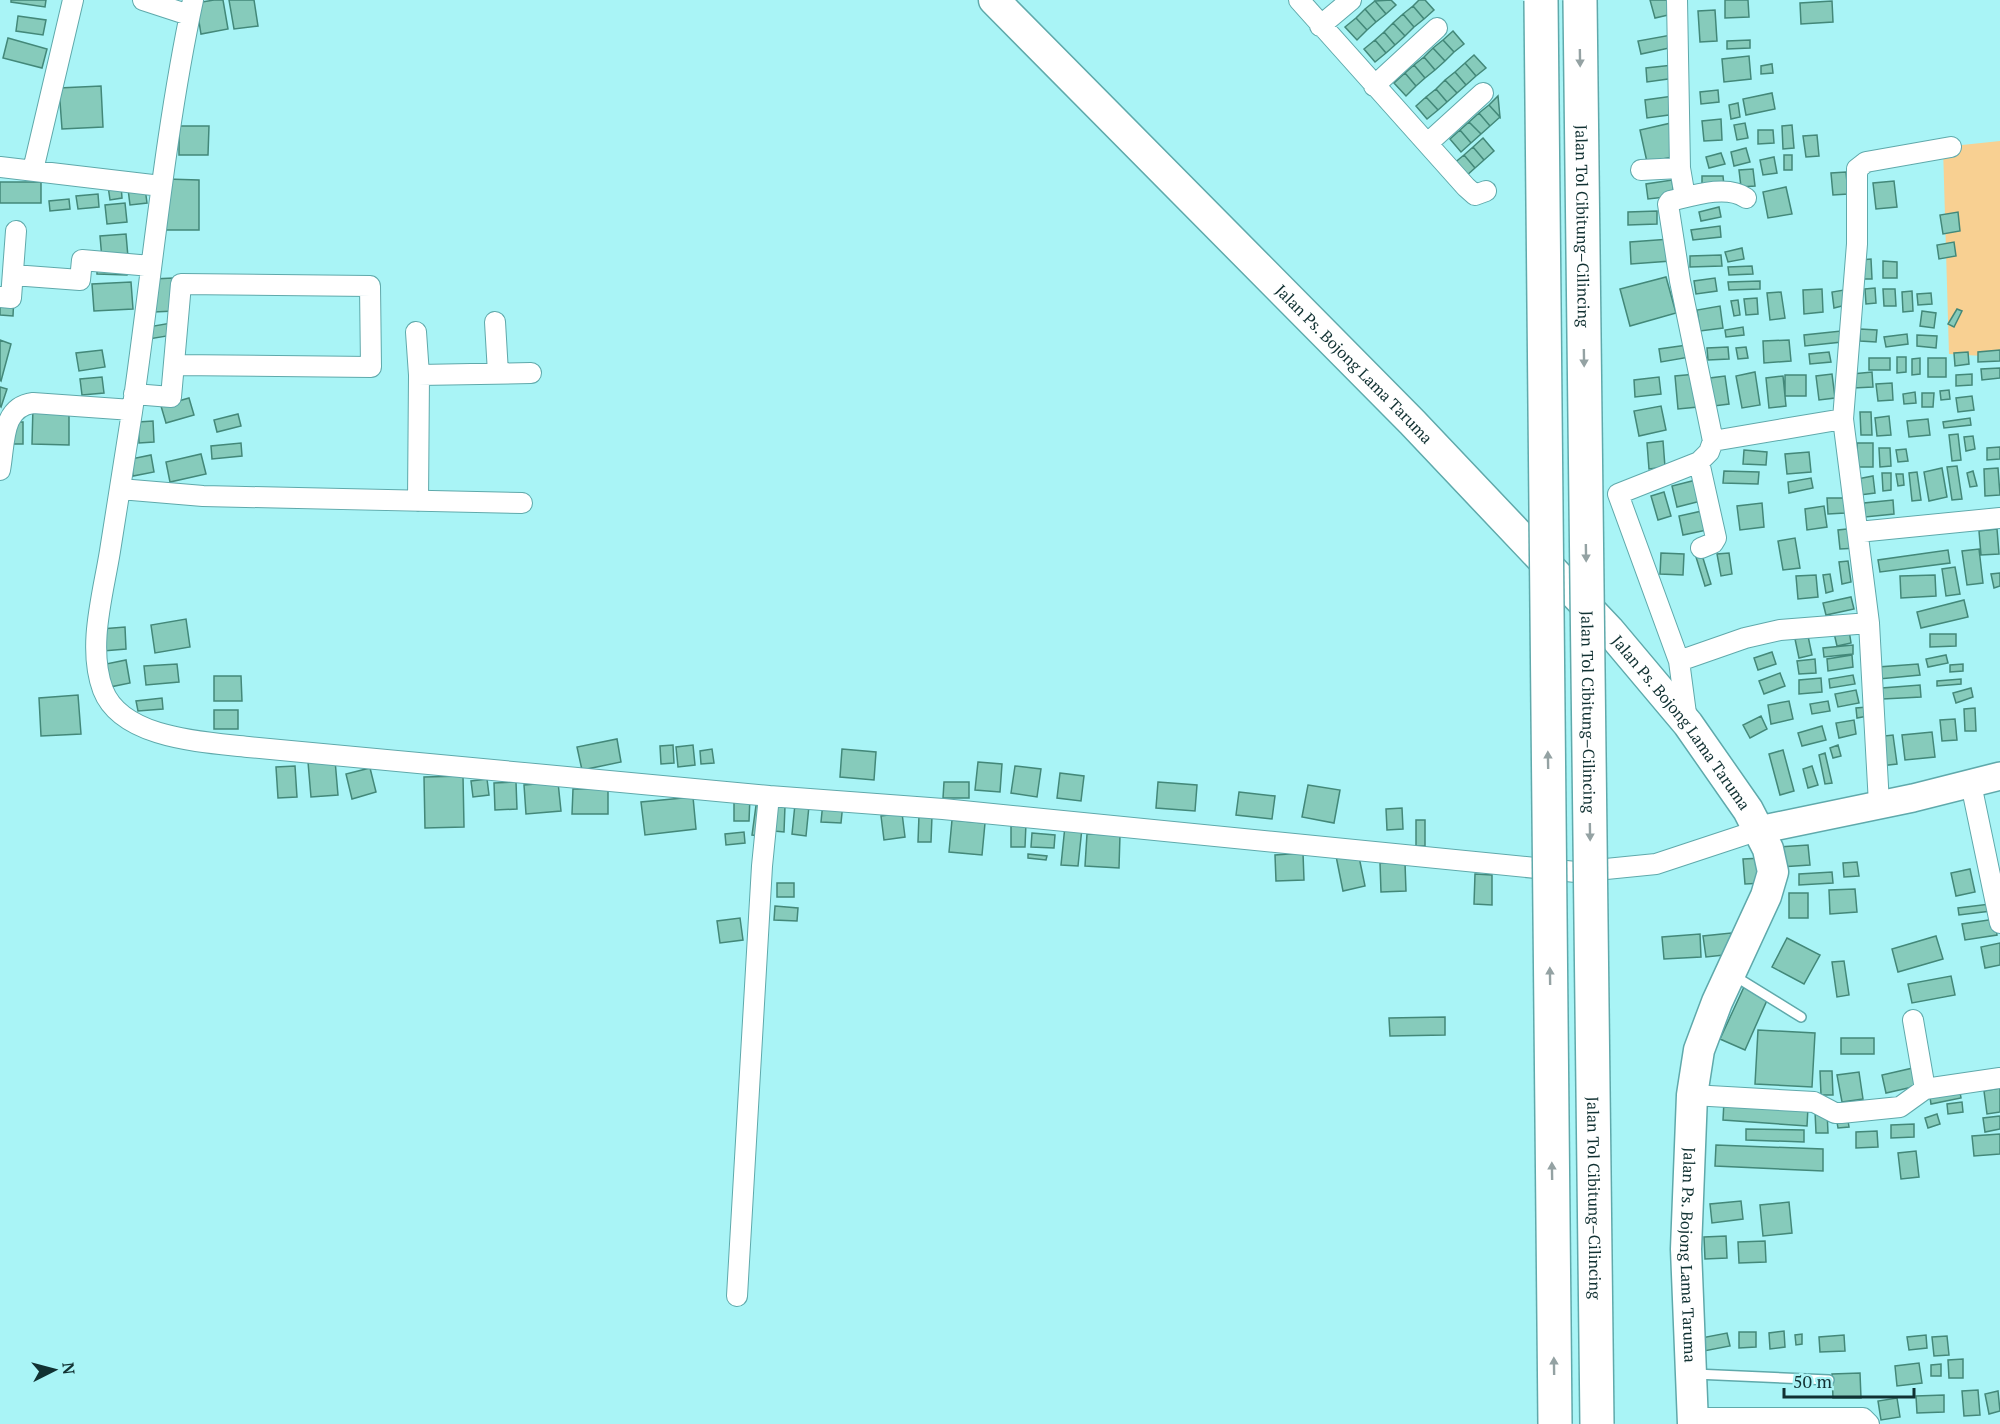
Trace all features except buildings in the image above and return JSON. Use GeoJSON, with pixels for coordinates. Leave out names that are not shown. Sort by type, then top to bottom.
{"type":"FeatureCollection","features":[{"type":"Feature","properties":{"kind":"highway"},"geometry":{"type":"LineString","coordinates":[[1541,0],[1555,1424]]}},
{"type":"Feature","properties":{"kind":"highway","name":"Jalan Tol Cibitung–Cilincing"},"geometry":{"type":"LineString","coordinates":[[1580,0],[1597,1424]]}},
{"type":"Feature","properties":{"kind":"main road","name":"Jalan Ps. Bojong Lama Taruma"},"geometry":{"type":"LineString","coordinates":[[994,0],[1412,422],[1609,630],[1688,724],[1759,830],[1768,849],[1773,872],[1756,921],[1731,974],[1700,1050],[1692,1095],[1686,1249],[1689,1374],[1693,1421]]}},
{"type":"Feature","properties":{"kind":"street"},"geometry":{"type":"LineString","coordinates":[[33,170],[73,0]]}},
{"type":"Feature","properties":{"kind":"street"},"geometry":{"type":"LineString","coordinates":[[143,0],[191,6],[161,186],[133,402],[96,647],[103,691],[112,705],[135,723],[167,736],[206,742],[769,796],[943,809],[1576,872],[1648,866],[1759,830],[2000,776]]}},
{"type":"Feature","properties":{"kind":"street"},"geometry":{"type":"LineString","coordinates":[[1299,0],[1472,193],[1479,196],[1486,191]]}},
{"type":"Feature","properties":{"kind":"street"},"geometry":{"type":"LineString","coordinates":[[1320,26],[1351,0]]}},
{"type":"Feature","properties":{"kind":"street"},"geometry":{"type":"LineString","coordinates":[[1677,0],[1680,168],[1685,197]]}},
{"type":"Feature","properties":{"kind":"street"},"geometry":{"type":"LineString","coordinates":[[1374,86],[1437,28]]}},
{"type":"Feature","properties":{"kind":"street"},"geometry":{"type":"LineString","coordinates":[[1428,144],[1483,93]]}},
{"type":"Feature","properties":{"kind":"street"},"geometry":{"type":"LineString","coordinates":[[1879,804],[1869,623],[1844,419],[1857,244],[1858,166],[1866,162],[1951,147]]}},
{"type":"Feature","properties":{"kind":"street"},"geometry":{"type":"LineString","coordinates":[[0,167],[161,186]]}},
{"type":"Feature","properties":{"kind":"street"},"geometry":{"type":"LineString","coordinates":[[1641,170],[1680,168]]}},
{"type":"Feature","properties":{"kind":"street"},"geometry":{"type":"LineString","coordinates":[[1688,724],[1679,660],[1618,494],[1699,462],[1708,452],[1713,441],[1670,219],[1670,201],[1732,191],[1746,198]]}},
{"type":"Feature","properties":{"kind":"street"},"geometry":{"type":"LineString","coordinates":[[0,297],[11,298],[16,231]]}},
{"type":"Feature","properties":{"kind":"street"},"geometry":{"type":"LineString","coordinates":[[13,275],[80,280],[82,260],[150,266]]}},
{"type":"Feature","properties":{"kind":"street"},"geometry":{"type":"LineString","coordinates":[[0,470],[7,426],[12,411],[17,407],[33,404],[133,402],[171,397],[181,284],[370,286],[370,367],[174,365]]}},
{"type":"Feature","properties":{"kind":"street"},"geometry":{"type":"LineString","coordinates":[[495,322],[498,374]]}},
{"type":"Feature","properties":{"kind":"street"},"geometry":{"type":"LineString","coordinates":[[416,332],[419,375],[418,501]]}},
{"type":"Feature","properties":{"kind":"street"},"geometry":{"type":"LineString","coordinates":[[419,375],[531,373]]}},
{"type":"Feature","properties":{"kind":"street"},"geometry":{"type":"LineString","coordinates":[[1713,441],[1844,419]]}},
{"type":"Feature","properties":{"kind":"street"},"geometry":{"type":"LineString","coordinates":[[1699,462],[1716,538],[1713,543],[1701,548]]}},
{"type":"Feature","properties":{"kind":"street"},"geometry":{"type":"LineString","coordinates":[[120,489],[203,496],[522,503]]}},
{"type":"Feature","properties":{"kind":"street"},"geometry":{"type":"LineString","coordinates":[[1858,532],[2000,518]]}},
{"type":"Feature","properties":{"kind":"street"},"geometry":{"type":"LineString","coordinates":[[1679,660],[1745,638],[1780,630],[1869,623]]}},
{"type":"Feature","properties":{"kind":"street"},"geometry":{"type":"LineString","coordinates":[[1971,784],[2000,923]]}},
{"type":"Feature","properties":{"kind":"street"},"geometry":{"type":"LineString","coordinates":[[737,1296],[762,866],[769,796]]}},
{"type":"Feature","properties":{"kind":"street"},"geometry":{"type":"LineString","coordinates":[[1913,1020],[1925,1089]]}},
{"type":"Feature","properties":{"kind":"street"},"geometry":{"type":"LineString","coordinates":[[1692,1095],[1814,1102],[1835,1113],[1841,1113],[1900,1107],[1925,1089],[2000,1078]]}},
{"type":"Feature","properties":{"kind":"street"},"geometry":{"type":"LineString","coordinates":[[1693,1421],[1863,1418],[1868,1422]]}},
{"type":"Feature","properties":{"kind":"lane"},"geometry":{"type":"LineString","coordinates":[[1731,974],[1801,1017]]}},
{"type":"Feature","properties":{"kind":"lane"},"geometry":{"type":"LineString","coordinates":[[1689,1374],[1829,1380]]}},
{"type":"Feature","properties":{"kind":"shaded area"},"geometry":{"type":"Polygon","coordinates":[[[2000,141],[2000,357],[1949,354],[1943,147],[2000,141]]]}}]}
